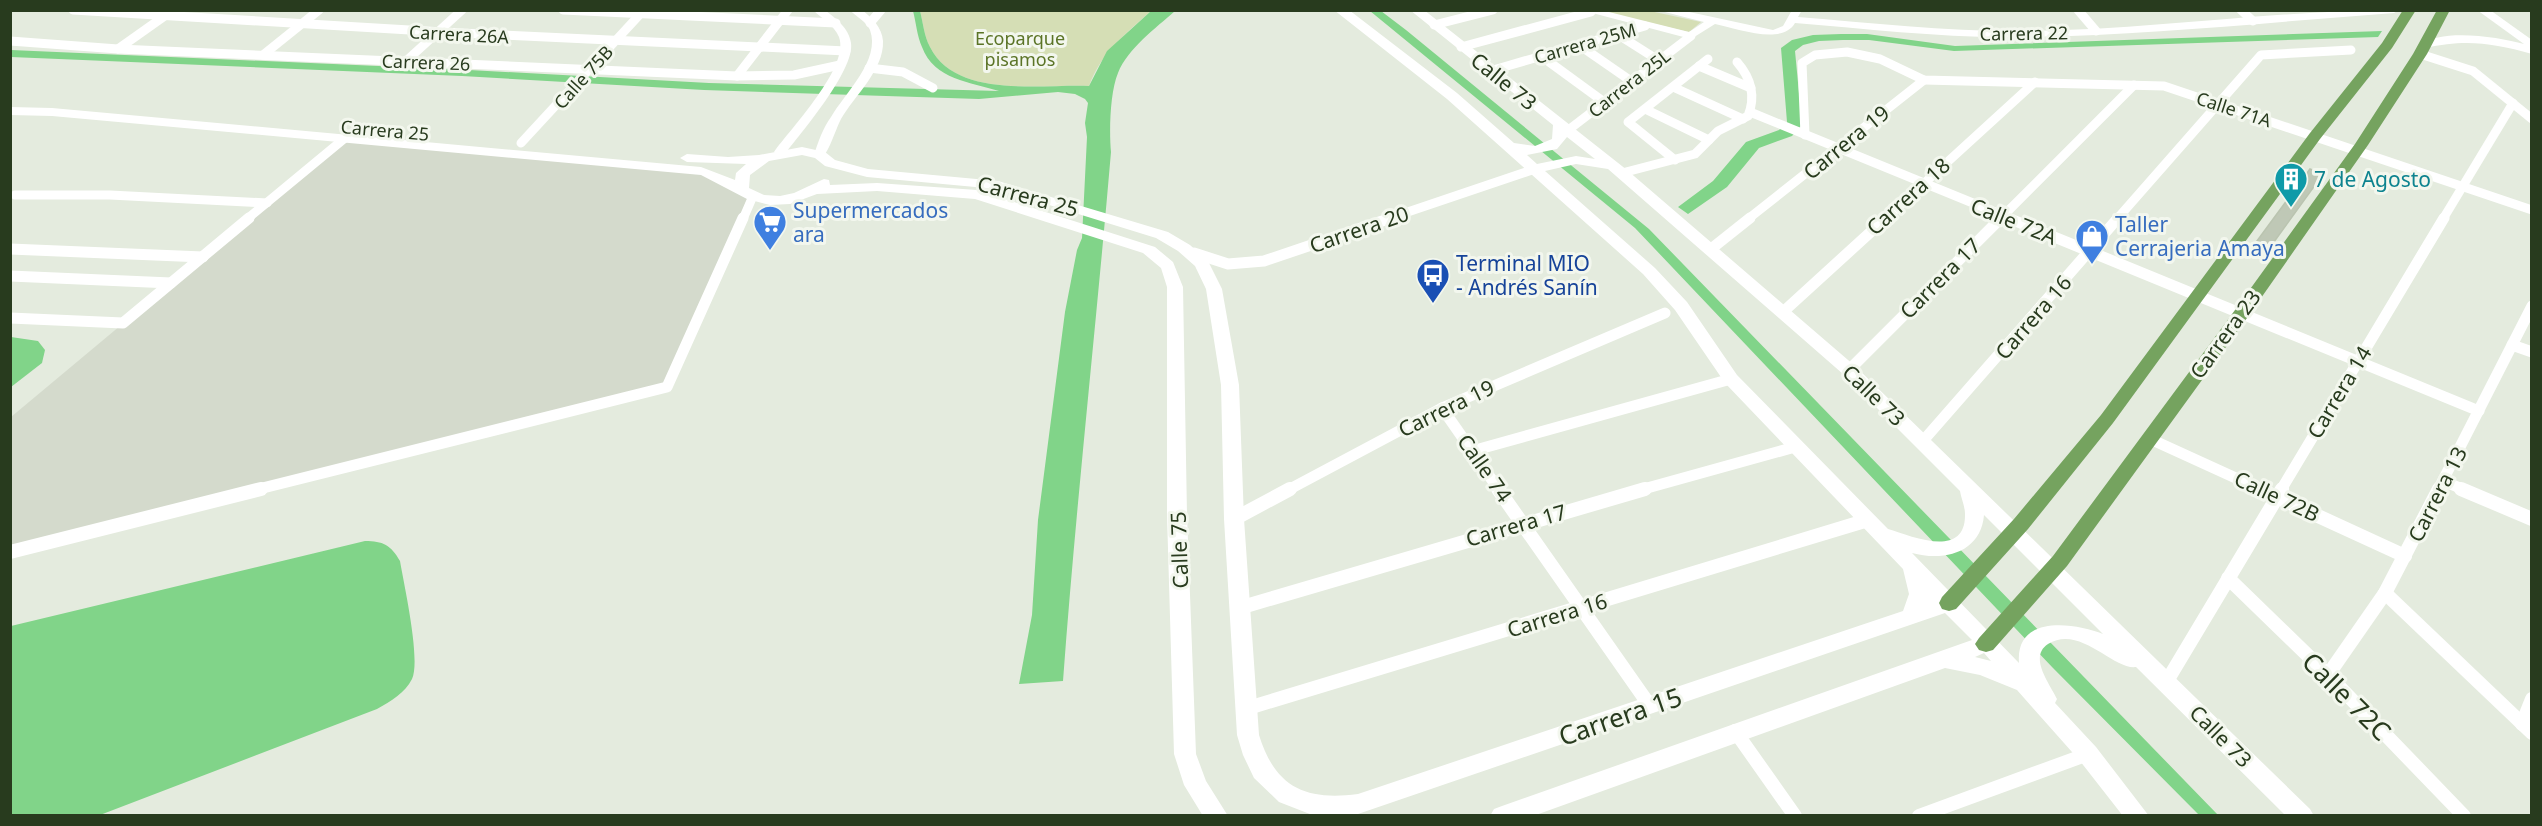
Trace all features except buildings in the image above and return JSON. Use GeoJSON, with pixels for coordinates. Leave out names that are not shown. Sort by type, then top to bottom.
{"type":"FeatureCollection","features":[{"type":"Feature","properties":{"kind":"main road"},"geometry":{"type":"LineString","coordinates":[[1340,10],[1452,96],[1649,271],[1681,306],[1731,379],[1910,563],[1952,600],[2080,745]]}},
{"type":"Feature","properties":{"kind":"main road","name":"Calle 73"},"geometry":{"type":"LineString","coordinates":[[1416,10],[1563,130],[1618,170],[1849,370],[1968,488],[2009,537],[2154,672],[2302,816]]}},
{"type":"Feature","properties":{"kind":"main road","name":"Carrera 23"},"geometry":{"type":"LineString","coordinates":[[1952,600],[2009,537],[2107,418],[2315,136],[2387,45],[2410,10]]}},
{"type":"Feature","properties":{"kind":"main road","name":"Carrera 23"},"geometry":{"type":"LineString","coordinates":[[1989,640],[2048,575],[2241,314],[2357,151],[2423,50],[2444,10]]}},
{"type":"Feature","properties":{"kind":"main road","name":"Carrera 25"},"geometry":{"type":"LineString","coordinates":[[10,100],[66,100],[710,160],[760,159],[780,153],[802,151],[867,172],[964,180],[1028,192],[1162,236],[1184,248],[1202,264],[1214,290],[1230,385],[1234,519]]}},
{"type":"Feature","properties":{"kind":"main road","name":"Carrera 25"},"geometry":{"type":"LineString","coordinates":[[10,111],[52,112],[700,171],[747,192],[783,200],[816,189],[866,186],[977,195],[1016,205],[1149,250],[1165,262],[1174,276]]}},
{"type":"Feature","properties":{"kind":"main road"},"geometry":{"type":"LineString","coordinates":[[1504,144],[1520,150],[1532,151],[1554,146],[1560,141],[1563,130]]}},
{"type":"Feature","properties":{"kind":"main road"},"geometry":{"type":"LineString","coordinates":[[747,192],[743,173],[760,159]]}},
{"type":"Feature","properties":{"kind":"main road"},"geometry":{"type":"LineString","coordinates":[[816,189],[830,176],[825,159]]}},
{"type":"Feature","properties":{"kind":"main road"},"geometry":{"type":"LineString","coordinates":[[1535,169],[1576,159],[1596,162],[1618,170]]}},
{"type":"Feature","properties":{"kind":"main road","name":"Calle 75"},"geometry":{"type":"LineString","coordinates":[[1174,276],[1177,515],[1185,754],[1196,785],[1216,816]]}},
{"type":"Feature","properties":{"kind":"main road"},"geometry":{"type":"LineString","coordinates":[[1868,520],[1890,538],[1919,548],[1940,549],[1957,545],[1974,531],[1976,512],[1968,488]]}},
{"type":"Feature","properties":{"kind":"main road"},"geometry":{"type":"LineString","coordinates":[[1234,519],[1245,710]]}},
{"type":"Feature","properties":{"kind":"main road"},"geometry":{"type":"LineString","coordinates":[[1910,563],[1917,578],[1920,594],[1919,603],[1910,616]]}},
{"type":"Feature","properties":{"kind":"main road","name":"Carrera 15"},"geometry":{"type":"LineString","coordinates":[[1245,710],[1251,752],[1267,779],[1289,796],[1323,807],[1358,804],[1650,706],[1952,600]]}},
{"type":"Feature","properties":{"kind":"main road"},"geometry":{"type":"LineString","coordinates":[[2137,816],[2048,702],[2031,668],[2030,656],[2036,642],[2046,635],[2069,633],[2088,637],[2154,672]]}},
{"type":"Feature","properties":{"kind":"main road"},"geometry":{"type":"LineString","coordinates":[[1502,816],[1989,640]]}},
{"type":"Feature","properties":{"kind":"main road"},"geometry":{"type":"LineString","coordinates":[[1941,658],[1988,668],[2029,689]]}},
{"type":"Feature","properties":{"kind":"street","name":"Carrera 26A"},"geometry":{"type":"LineString","coordinates":[[73,10],[169,13],[437,33],[846,51]]}},
{"type":"Feature","properties":{"kind":"street"},"geometry":{"type":"LineString","coordinates":[[263,55],[319,10]]}},
{"type":"Feature","properties":{"kind":"street"},"geometry":{"type":"LineString","coordinates":[[405,62],[462,10]]}},
{"type":"Feature","properties":{"kind":"street"},"geometry":{"type":"LineString","coordinates":[[563,10],[836,23]]}},
{"type":"Feature","properties":{"kind":"street"},"geometry":{"type":"LineString","coordinates":[[737,76],[788,10]]}},
{"type":"Feature","properties":{"kind":"street"},"geometry":{"type":"LineString","coordinates":[[780,153],[809,115],[840,65],[846,51],[845,37],[836,23],[818,10]]}},
{"type":"Feature","properties":{"kind":"street"},"geometry":{"type":"LineString","coordinates":[[825,159],[824,141],[837,116],[869,68],[877,45],[876,31],[855,10]]}},
{"type":"Feature","properties":{"kind":"street"},"geometry":{"type":"LineString","coordinates":[[870,23],[881,10]]}},
{"type":"Feature","properties":{"kind":"street"},"geometry":{"type":"LineString","coordinates":[[1434,25],[1493,10]]}},
{"type":"Feature","properties":{"kind":"street","name":"Carrera 22"},"geometry":{"type":"LineString","coordinates":[[1662,10],[1695,15],[1711,22],[1774,33],[1784,31],[1795,15],[1984,34],[2096,32],[2394,10]]}},
{"type":"Feature","properties":{"kind":"street"},"geometry":{"type":"LineString","coordinates":[[2078,10],[2096,32]]}},
{"type":"Feature","properties":{"kind":"street"},"geometry":{"type":"LineString","coordinates":[[2241,10],[2253,21]]}},
{"type":"Feature","properties":{"kind":"street"},"geometry":{"type":"LineString","coordinates":[[2482,10],[2532,44]]}},
{"type":"Feature","properties":{"kind":"street"},"geometry":{"type":"LineString","coordinates":[[2497,10],[2532,44]]}},
{"type":"Feature","properties":{"kind":"street"},"geometry":{"type":"LineString","coordinates":[[1461,47],[1589,11],[1692,36],[1711,22]]}},
{"type":"Feature","properties":{"kind":"street"},"geometry":{"type":"LineString","coordinates":[[118,49],[169,13]]}},
{"type":"Feature","properties":{"kind":"street","name":"Calle 75B"},"geometry":{"type":"LineString","coordinates":[[521,142],[642,13]]}},
{"type":"Feature","properties":{"kind":"street","name":"Carrera 25M"},"geometry":{"type":"LineString","coordinates":[[1490,71],[1645,26]]}},
{"type":"Feature","properties":{"kind":"street"},"geometry":{"type":"LineString","coordinates":[[1617,34],[1658,60]]}},
{"type":"Feature","properties":{"kind":"street","name":"Carrera 25L"},"geometry":{"type":"LineString","coordinates":[[1563,130],[1692,36]]}},
{"type":"Feature","properties":{"kind":"street"},"geometry":{"type":"LineString","coordinates":[[2423,50],[2444,39],[2467,38],[2501,42],[2532,51]]}},
{"type":"Feature","properties":{"kind":"street","name":"Carrera 26"},"geometry":{"type":"LineString","coordinates":[[10,41],[118,49],[737,76],[794,75],[840,65]]}},
{"type":"Feature","properties":{"kind":"street"},"geometry":{"type":"LineString","coordinates":[[1580,45],[1631,81]]}},
{"type":"Feature","properties":{"kind":"street","name":"Carrera 16"},"geometry":{"type":"LineString","coordinates":[[1922,442],[2261,55],[2351,50]]}},
{"type":"Feature","properties":{"kind":"street"},"geometry":{"type":"LineString","coordinates":[[2423,50],[2473,71],[2532,119]]}},
{"type":"Feature","properties":{"kind":"street"},"geometry":{"type":"LineString","coordinates":[[1802,134],[1802,63],[1818,53],[1850,53],[1876,58],[1905,69],[1924,80]]}},
{"type":"Feature","properties":{"kind":"street"},"geometry":{"type":"LineString","coordinates":[[1541,56],[1604,102]]}},
{"type":"Feature","properties":{"kind":"street"},"geometry":{"type":"LineString","coordinates":[[1675,160],[1628,122],[1708,59]]}},
{"type":"Feature","properties":{"kind":"street"},"geometry":{"type":"LineString","coordinates":[[1618,170],[1675,160],[1695,154],[1718,131],[1746,116],[1751,88],[1747,75],[1737,62]]}},
{"type":"Feature","properties":{"kind":"street"},"geometry":{"type":"LineString","coordinates":[[1699,66],[1751,88]]}},
{"type":"Feature","properties":{"kind":"street"},"geometry":{"type":"LineString","coordinates":[[869,68],[898,69],[915,75],[933,88]]}},
{"type":"Feature","properties":{"kind":"street","name":"Calle 71A"},"geometry":{"type":"LineString","coordinates":[[1924,80],[2164,86],[2532,210]]}},
{"type":"Feature","properties":{"kind":"street","name":"Carrera 19"},"geometry":{"type":"LineString","coordinates":[[1711,249],[1924,80]]}},
{"type":"Feature","properties":{"kind":"street","name":"Carrera 18"},"geometry":{"type":"LineString","coordinates":[[1783,312],[1921,183],[2035,82]]}},
{"type":"Feature","properties":{"kind":"street","name":"Carrera 17"},"geometry":{"type":"LineString","coordinates":[[1849,370],[2134,85]]}},
{"type":"Feature","properties":{"kind":"street","name":"Calle 72A"},"geometry":{"type":"LineString","coordinates":[[1673,87],[1746,116],[1802,134],[2479,411]]}},
{"type":"Feature","properties":{"kind":"street","name":"Carrera 14"},"geometry":{"type":"LineString","coordinates":[[2154,672],[2228,578],[2512,104]]}},
{"type":"Feature","properties":{"kind":"street"},"geometry":{"type":"LineString","coordinates":[[1645,109],[1709,140]]}},
{"type":"Feature","properties":{"kind":"street"},"geometry":{"type":"LineString","coordinates":[[10,318],[123,323],[345,138]]}},
{"type":"Feature","properties":{"kind":"street","name":"Carrera 20"},"geometry":{"type":"LineString","coordinates":[[1184,248],[1206,260],[1224,265],[1264,261],[1535,169]]}},
{"type":"Feature","properties":{"kind":"street"},"geometry":{"type":"LineString","coordinates":[[10,552],[667,387],[747,192]]}},
{"type":"Feature","properties":{"kind":"street"},"geometry":{"type":"LineString","coordinates":[[15,195],[110,195],[267,203]]}},
{"type":"Feature","properties":{"kind":"street"},"geometry":{"type":"LineString","coordinates":[[10,249],[203,257]]}},
{"type":"Feature","properties":{"kind":"street"},"geometry":{"type":"LineString","coordinates":[[10,276],[171,283]]}},
{"type":"Feature","properties":{"kind":"street","name":"Carrera 13"},"geometry":{"type":"LineString","coordinates":[[2328,675],[2385,593],[2532,306]]}},
{"type":"Feature","properties":{"kind":"street","name":"Carrera 19"},"geometry":{"type":"LineString","coordinates":[[1234,519],[1442,408],[1665,313]]}},
{"type":"Feature","properties":{"kind":"street"},"geometry":{"type":"LineString","coordinates":[[2512,345],[2532,352]]}},
{"type":"Feature","properties":{"kind":"street"},"geometry":{"type":"LineString","coordinates":[[1472,451],[1731,379]]}},
{"type":"Feature","properties":{"kind":"street","name":"Calle 74"},"geometry":{"type":"LineString","coordinates":[[1442,408],[1650,706]]}},
{"type":"Feature","properties":{"kind":"street","name":"Calle 72B"},"geometry":{"type":"LineString","coordinates":[[2148,438],[2405,556]]}},
{"type":"Feature","properties":{"kind":"street","name":"Carrera 17"},"geometry":{"type":"LineString","coordinates":[[1239,608],[1523,523],[1795,447]]}},
{"type":"Feature","properties":{"kind":"street"},"geometry":{"type":"LineString","coordinates":[[2443,481],[2532,519]]}},
{"type":"Feature","properties":{"kind":"street","name":"Carrera 16"},"geometry":{"type":"LineString","coordinates":[[1245,710],[1868,520]]}},
{"type":"Feature","properties":{"kind":"street","name":"Calle 72C"},"geometry":{"type":"LineString","coordinates":[[2228,578],[2328,675],[2464,816]]}},
{"type":"Feature","properties":{"kind":"street"},"geometry":{"type":"LineString","coordinates":[[2385,593],[2527,729]]}},
{"type":"Feature","properties":{"kind":"street"},"geometry":{"type":"LineString","coordinates":[[2527,729],[2532,699]]}},
{"type":"Feature","properties":{"kind":"street"},"geometry":{"type":"LineString","coordinates":[[1735,731],[1795,816]]}},
{"type":"Feature","properties":{"kind":"street"},"geometry":{"type":"LineString","coordinates":[[1919,816],[2080,745]]}},
{"type":"Feature","properties":{"kind":"shaded area"},"geometry":{"type":"Polygon","coordinates":[[[913,11],[920,11],[928,43],[942,64],[959,75],[979,82],[1001,85],[1089,86],[1107,51],[1151,11],[1175,11],[1128,55],[1118,73],[1113,90],[1110,123],[1111,152],[1063,681],[1019,684],[1032,615],[1038,520],[1065,312],[1077,250],[1082,238],[1087,137],[1085,123],[1088,103],[1085,99],[1075,94],[1058,92],[979,99],[704,90],[462,76],[11,57],[11,50],[709,83],[999,91],[954,78],[935,67],[920,43],[913,11]]]}},
{"type":"Feature","properties":{"kind":"shaded area"},"geometry":{"type":"Polygon","coordinates":[[[1370,11],[1381,11],[1406,30],[1649,229],[2218,815],[2199,815],[2053,668],[1635,228],[1370,11]]]}},
{"type":"Feature","properties":{"kind":"shaded area"},"geometry":{"type":"Polygon","coordinates":[[[2382,31],[2378,37],[1954,51],[1869,40],[1819,41],[1803,45],[1795,51],[1802,125],[1792,136],[1759,148],[1727,187],[1688,214],[1678,207],[1713,181],[1746,142],[1779,130],[1787,122],[1781,48],[1792,40],[1813,35],[1867,34],[1955,46],[2382,31]]]}},
{"type":"Feature","properties":{"kind":"shaded area"},"geometry":{"type":"Polygon","coordinates":[[[345,138],[701,171],[749,195],[667,387],[11,552],[11,417],[345,138]]]}},
{"type":"Feature","properties":{"kind":"shaded area"},"geometry":{"type":"Polygon","coordinates":[[[11,337],[38,341],[45,350],[42,363],[11,387],[11,337]]]}},
{"type":"Feature","properties":{"kind":"shaded area"},"geometry":{"type":"Polygon","coordinates":[[[365,541],[386,545],[400,561],[413,640],[414,669],[409,684],[397,696],[377,709],[100,815],[11,815],[11,626],[365,541]]]}},
{"type":"Feature","properties":{"kind":"green space","name":"Ecoparque pisamos"},"geometry":{"type":"Polygon","coordinates":[[[920,11],[1151,11],[1107,54],[1089,86],[1024,86],[979,82],[959,75],[942,64],[928,43],[920,11]]]}},
{"type":"Feature","properties":{"kind":"green space"},"geometry":{"type":"Polygon","coordinates":[[[1598,11],[1650,11],[1701,22],[1689,32],[1598,11]]]}},
{"type":"Feature","properties":{"kind":"place","name":"7 de Agosto"},"geometry":{"type":"Point","coordinates":[2291,208]}},
{"type":"Feature","properties":{"kind":"place","name":"Supermercados ara"},"geometry":{"type":"Point","coordinates":[770,251]}},
{"type":"Feature","properties":{"kind":"place","name":"Taller Cerrajeria Amaya"},"geometry":{"type":"Point","coordinates":[2092,265]}},
{"type":"Feature","properties":{"kind":"place","name":"Terminal MIO - Andrés Sanín"},"geometry":{"type":"Point","coordinates":[1433,304]}}]}
